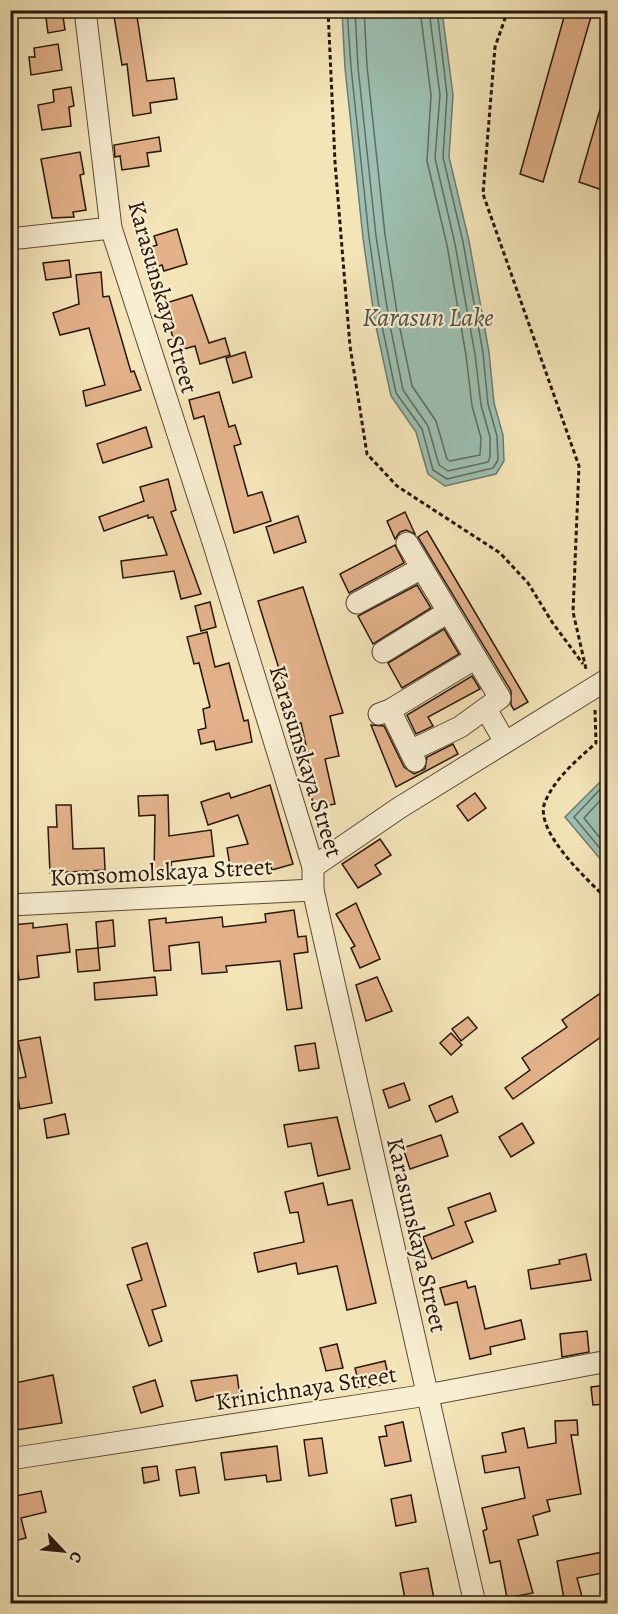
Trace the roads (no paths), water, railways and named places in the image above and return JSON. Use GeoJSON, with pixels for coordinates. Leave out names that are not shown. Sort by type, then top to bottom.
{"type":"FeatureCollection","features":[{"type":"Feature","properties":{"kind":"street","name":"Karasunskaya Street"},"geometry":{"type":"LineString","coordinates":[[85,10],[111,228],[214,545],[313,867],[313,890],[475,1604]]}},
{"type":"Feature","properties":{"kind":"street"},"geometry":{"type":"LineString","coordinates":[[10,239],[111,228]]}},
{"type":"Feature","properties":{"kind":"street"},"geometry":{"type":"LineString","coordinates":[[407,543],[448,612],[476,658],[500,698],[486,710],[412,756],[384,712],[476,658]]}},
{"type":"Feature","properties":{"kind":"street"},"geometry":{"type":"LineString","coordinates":[[357,603],[422,568]]}},
{"type":"Feature","properties":{"kind":"street"},"geometry":{"type":"LineString","coordinates":[[383,652],[448,612]]}},
{"type":"Feature","properties":{"kind":"street"},"geometry":{"type":"LineString","coordinates":[[313,867],[399,808],[599,684]]}},
{"type":"Feature","properties":{"kind":"street"},"geometry":{"type":"LineString","coordinates":[[486,710],[505,742]]}},
{"type":"Feature","properties":{"kind":"street","name":"Komsomolskaya Street"},"geometry":{"type":"LineString","coordinates":[[10,905],[313,890]]}},
{"type":"Feature","properties":{"kind":"street","name":"Krinichnaya Street"},"geometry":{"type":"LineString","coordinates":[[10,1459],[427,1395],[608,1361]]}},
{"type":"Feature","properties":{"kind":"water","name":"Karasun Lake"},"geometry":{"type":"Polygon","coordinates":[[[342,11],[442,11],[453,95],[449,157],[469,241],[489,352],[494,403],[503,435],[504,461],[496,474],[445,486],[428,474],[416,432],[391,396],[375,322],[363,238],[345,68],[342,11]]]}},
{"type":"Feature","properties":{"kind":"water"},"geometry":{"type":"Polygon","coordinates":[[[607,775],[607,867],[565,817],[607,775]]]}}]}
